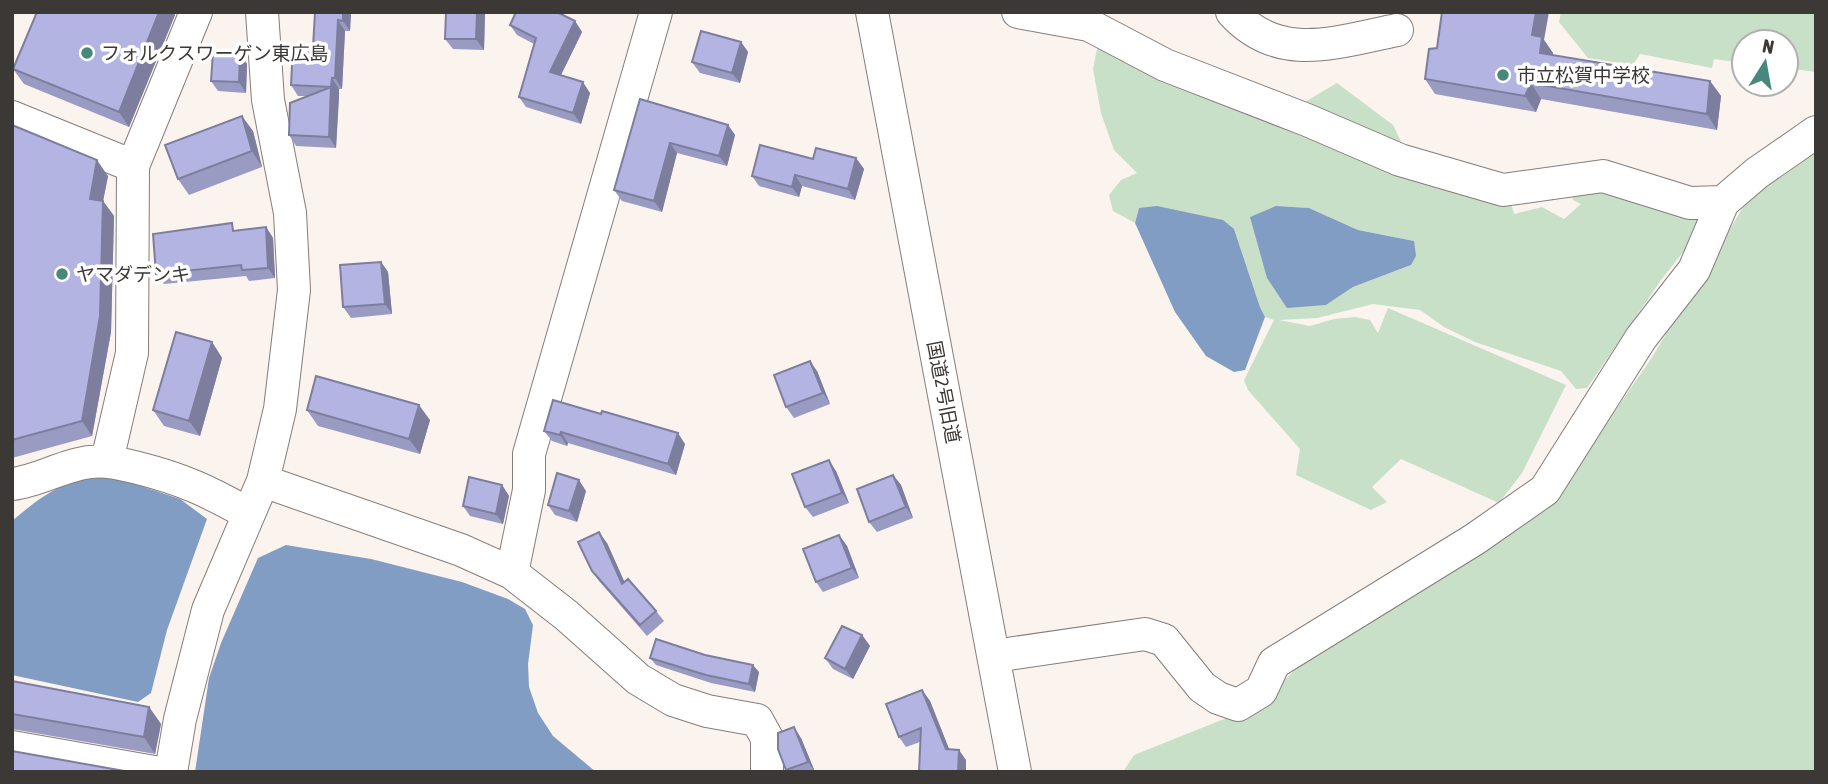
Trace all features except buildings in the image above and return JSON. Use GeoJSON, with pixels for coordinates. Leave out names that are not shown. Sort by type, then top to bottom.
{"type":"FeatureCollection","features":[{"type":"Feature","properties":{"kind":"street"},"geometry":{"type":"LineString","coordinates":[[107,461],[132,353],[133,166],[196,12]]}},
{"type":"Feature","properties":{"kind":"street"},"geometry":{"type":"LineString","coordinates":[[171,772],[180,719],[208,610],[262,481],[279,409],[294,290],[290,213],[268,100],[262,12]]}},
{"type":"Feature","properties":{"kind":"street"},"geometry":{"type":"LineString","coordinates":[[512,573],[529,490],[529,454],[656,12]]}},
{"type":"Feature","properties":{"kind":"street","name":"国道2号旧道"},"geometry":{"type":"LineString","coordinates":[[872,12],[1015,772]]}},
{"type":"Feature","properties":{"kind":"street"},"geometry":{"type":"LineString","coordinates":[[1018,12],[1089,25],[1165,65],[1307,120],[1400,160],[1503,190],[1603,176],[1690,203],[1723,202]]}},
{"type":"Feature","properties":{"kind":"street"},"geometry":{"type":"LineString","coordinates":[[1232,12],[1241,22],[1276,42],[1315,47],[1397,30]]}},
{"type":"Feature","properties":{"kind":"street"},"geometry":{"type":"LineString","coordinates":[[12,117],[133,166]]}},
{"type":"Feature","properties":{"kind":"street"},"geometry":{"type":"LineString","coordinates":[[995,656],[1145,634],[1164,640],[1202,687],[1218,698],[1238,705],[1261,691],[1274,663],[1475,539],[1545,490],[1641,338],[1695,270],[1723,202],[1757,173],[1816,132]]}},
{"type":"Feature","properties":{"kind":"street"},"geometry":{"type":"LineString","coordinates":[[12,484],[27,483],[87,462],[107,461],[170,476],[203,488],[247,513]]}},
{"type":"Feature","properties":{"kind":"street"},"geometry":{"type":"LineString","coordinates":[[262,481],[461,550],[512,573],[566,615],[638,679],[673,700],[757,720],[767,738],[767,772]]}},
{"type":"Feature","properties":{"kind":"street"},"geometry":{"type":"LineString","coordinates":[[12,747],[154,772]]}},
{"type":"Feature","properties":{"kind":"green space"},"geometry":{"type":"Polygon","coordinates":[[[1561,12],[1816,12],[1816,72],[1800,70],[1800,28],[1730,28],[1730,61],[1714,59],[1712,68],[1640,54],[1633,65],[1588,58],[1559,22],[1561,12]]]}},
{"type":"Feature","properties":{"kind":"green space"},"geometry":{"type":"Polygon","coordinates":[[[1099,39],[1510,200],[1514,214],[1542,207],[1564,219],[1581,204],[1573,200],[1569,189],[1581,187],[1711,217],[1661,280],[1587,388],[1576,389],[1561,371],[1475,342],[1444,327],[1420,310],[1373,304],[1317,318],[1279,320],[1310,326],[1334,319],[1355,317],[1370,320],[1378,333],[1388,308],[1566,385],[1522,473],[1499,503],[1401,459],[1372,487],[1387,502],[1371,510],[1296,475],[1300,449],[1248,390],[1244,380],[1274,320],[1265,317],[1260,307],[1234,229],[1139,208],[1135,223],[1113,211],[1109,195],[1121,180],[1137,173],[1114,150],[1101,113],[1093,69],[1099,39]],[[1276,206],[1260,245],[1267,278],[1326,305],[1353,287],[1411,265],[1414,241],[1358,230],[1309,208],[1276,206]]]}},
{"type":"Feature","properties":{"kind":"green space"},"geometry":{"type":"Polygon","coordinates":[[[1337,83],[1393,125],[1403,146],[1300,105],[1337,83]]]}},
{"type":"Feature","properties":{"kind":"green space"},"geometry":{"type":"Polygon","coordinates":[[[1816,148],[1816,772],[1123,772],[1134,755],[1259,705],[1302,663],[1556,496],[1651,359],[1759,181],[1816,148]]]}},
{"type":"Feature","properties":{"kind":"water"},"geometry":{"type":"Polygon","coordinates":[[[1157,206],[1223,220],[1234,229],[1265,317],[1245,370],[1234,372],[1206,356],[1175,312],[1135,223],[1139,208],[1157,206]]]}},
{"type":"Feature","properties":{"kind":"water"},"geometry":{"type":"Polygon","coordinates":[[[1276,206],[1309,208],[1358,230],[1414,241],[1416,256],[1411,265],[1353,287],[1326,305],[1287,308],[1267,278],[1250,217],[1276,206]]]}},
{"type":"Feature","properties":{"kind":"water"},"geometry":{"type":"Polygon","coordinates":[[[88,477],[120,479],[180,499],[207,519],[167,630],[151,693],[138,702],[12,675],[12,521],[47,494],[88,477]]]}},
{"type":"Feature","properties":{"kind":"water"},"geometry":{"type":"Polygon","coordinates":[[[286,545],[371,559],[462,582],[508,599],[525,609],[533,625],[528,664],[529,687],[538,713],[553,736],[596,772],[195,772],[209,678],[221,643],[258,558],[286,545]]]}},
{"type":"Feature","properties":{"kind":"place","name":"フォルクスワーゲン東広島"},"geometry":{"type":"Point","coordinates":[87,53]}},
{"type":"Feature","properties":{"kind":"place","name":"市立松賀中学校"},"geometry":{"type":"Point","coordinates":[1503,75]}},
{"type":"Feature","properties":{"kind":"place","name":"ヤマダデンキ"},"geometry":{"type":"Point","coordinates":[62,274]}}]}
